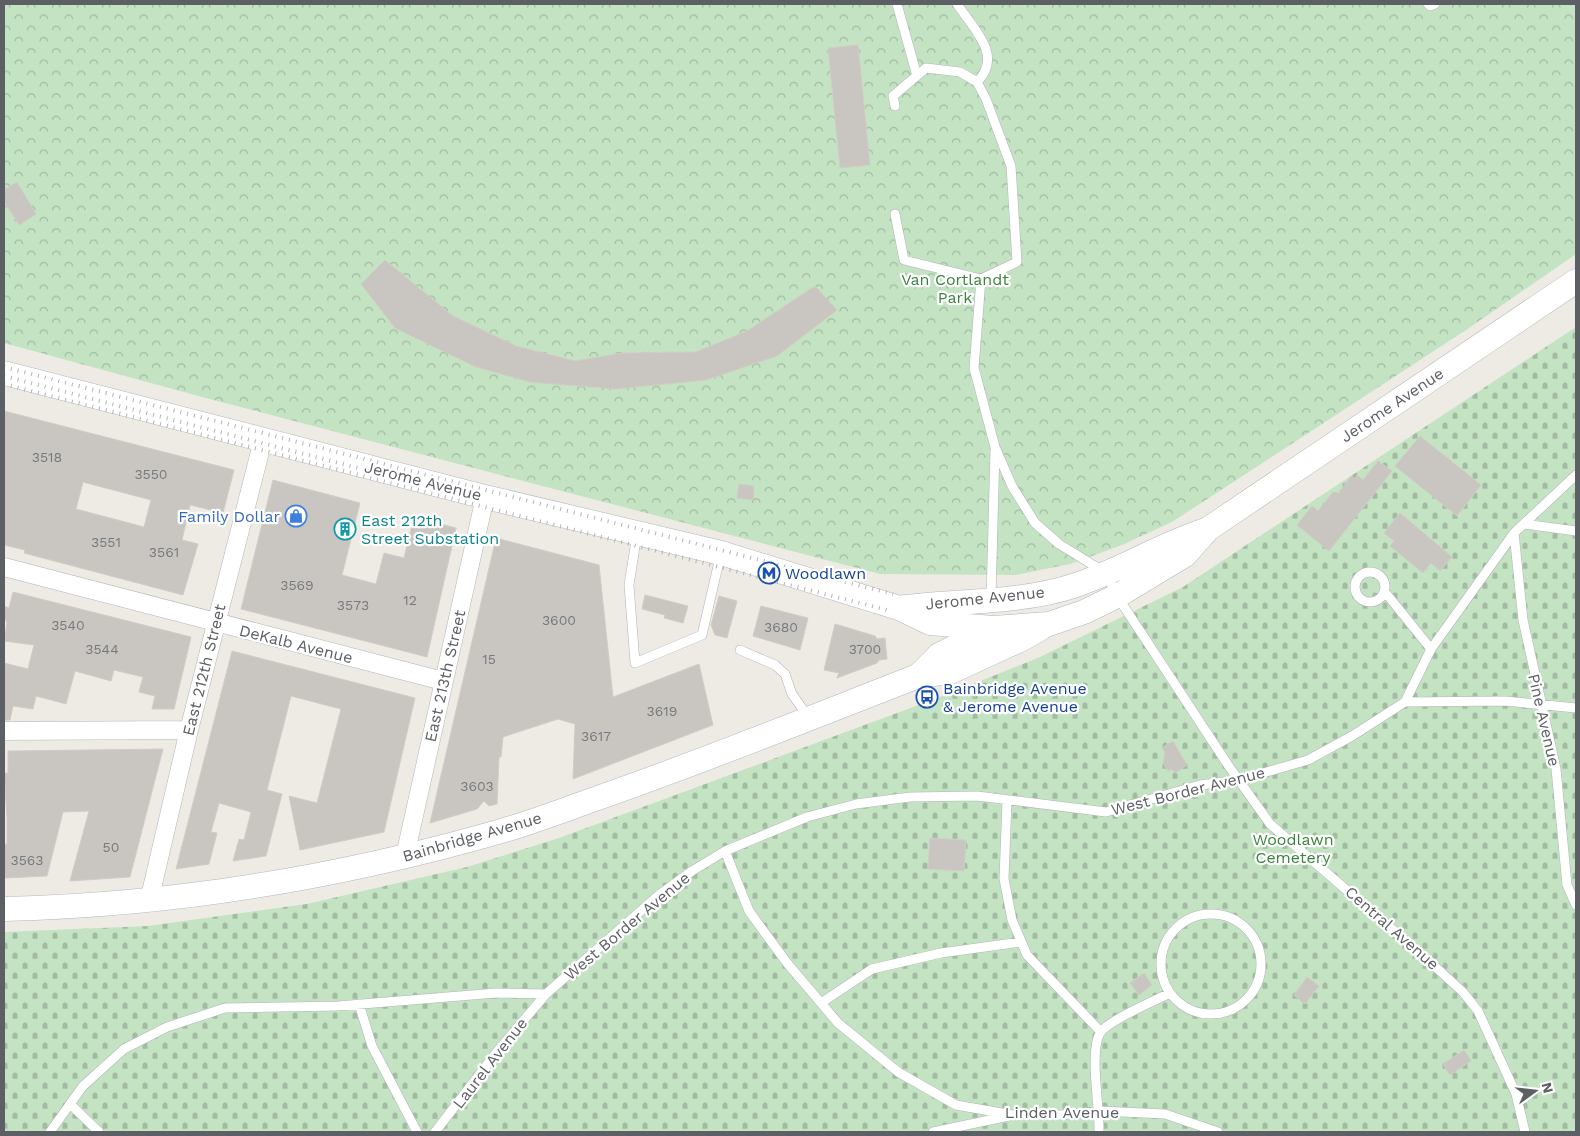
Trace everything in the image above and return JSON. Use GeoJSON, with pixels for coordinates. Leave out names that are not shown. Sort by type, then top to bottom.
{"type":"FeatureCollection","features":[{"type":"Feature","properties":{"kind":"main road","name":"Jerome Avenue"},"geometry":{"type":"LineString","coordinates":[[899,608],[934,603],[991,600],[1041,594],[1072,586],[1106,573],[1177,540],[1208,529],[1576,281]]}},
{"type":"Feature","properties":{"kind":"main road","name":"Jerome Avenue"},"geometry":{"type":"LineString","coordinates":[[4,373],[485,497],[721,553],[899,608],[930,623],[993,628],[1049,624],[1084,612],[1117,596],[1186,555],[1208,529]]}},
{"type":"Feature","properties":{"kind":"main road"},"geometry":{"type":"LineString","coordinates":[[991,600],[993,628]]}},
{"type":"Feature","properties":{"kind":"main road","name":"Bainbridge Avenue"},"geometry":{"type":"LineString","coordinates":[[4,909],[149,901],[278,882],[405,856],[499,832],[659,777],[918,676],[950,672],[1022,639],[1049,624]]}},
{"type":"Feature","properties":{"kind":"main road","name":"Bainbridge Avenue"},"geometry":{"type":"LineString","coordinates":[[918,676],[939,655],[993,628]]}},
{"type":"Feature","properties":{"kind":"street","name":"East 212th Street"},"geometry":{"type":"LineString","coordinates":[[149,901],[189,730],[262,440]]}},
{"type":"Feature","properties":{"kind":"street","name":"East 213th Street"},"geometry":{"type":"LineString","coordinates":[[405,856],[485,497]]}},
{"type":"Feature","properties":{"kind":"street","name":"DeKalb Avenue"},"geometry":{"type":"LineString","coordinates":[[4,567],[216,624],[443,681]]}},
{"type":"Feature","properties":{"kind":"street"},"geometry":{"type":"LineString","coordinates":[[4,731],[189,730]]}},
{"type":"Feature","properties":{"kind":"lane"},"geometry":{"type":"LineString","coordinates":[[897,4],[917,76]]}},
{"type":"Feature","properties":{"kind":"lane"},"geometry":{"type":"LineString","coordinates":[[957,4],[988,55],[987,69],[977,82]]}},
{"type":"Feature","properties":{"kind":"lane"},"geometry":{"type":"LineString","coordinates":[[1428,4],[1430,6],[1435,4]]}},
{"type":"Feature","properties":{"kind":"lane"},"geometry":{"type":"LineString","coordinates":[[895,214],[904,260],[981,279],[1017,262],[1011,166],[986,99],[977,82],[960,72],[926,68],[893,96],[896,106]]}},
{"type":"Feature","properties":{"kind":"lane"},"geometry":{"type":"LineString","coordinates":[[981,279],[974,368],[995,447],[1012,486],[1035,523],[1059,544],[1106,573]]}},
{"type":"Feature","properties":{"kind":"lane"},"geometry":{"type":"LineString","coordinates":[[991,600],[995,447]]}},
{"type":"Feature","properties":{"kind":"lane","name":"West Border Avenue"},"geometry":{"type":"LineString","coordinates":[[546,994],[659,895],[724,851],[807,817],[856,804],[930,797],[977,796],[1106,812],[1200,785],[1239,780],[1308,760],[1352,736],[1404,702],[1431,650],[1514,533],[1576,475]]}},
{"type":"Feature","properties":{"kind":"lane"},"geometry":{"type":"LineString","coordinates":[[1524,524],[1576,531]]}},
{"type":"Feature","properties":{"kind":"lane"},"geometry":{"type":"LineString","coordinates":[[637,533],[629,584],[635,663],[702,635],[721,553]]}},
{"type":"Feature","properties":{"kind":"lane","name":"Pine Avenue"},"geometry":{"type":"LineString","coordinates":[[1514,533],[1523,620],[1540,704],[1556,769],[1567,886],[1576,905]]}},
{"type":"Feature","properties":{"kind":"lane","name":"Central Avenue"},"geometry":{"type":"LineString","coordinates":[[1106,573],[1117,596],[1270,824],[1378,915],[1463,992],[1478,1011],[1516,1094],[1525,1132]]}},
{"type":"Feature","properties":{"kind":"lane"},"geometry":{"type":"LineString","coordinates":[[1385,592],[1431,650]]}},
{"type":"Feature","properties":{"kind":"lane"},"geometry":{"type":"LineString","coordinates":[[740,650],[775,665],[785,674],[792,694],[810,718]]}},
{"type":"Feature","properties":{"kind":"lane"},"geometry":{"type":"LineString","coordinates":[[1404,702],[1505,701],[1576,708]]}},
{"type":"Feature","properties":{"kind":"lane"},"geometry":{"type":"LineString","coordinates":[[1007,800],[1004,879],[1012,920],[1027,955],[1101,1032]]}},
{"type":"Feature","properties":{"kind":"lane","name":"Linden Avenue"},"geometry":{"type":"LineString","coordinates":[[724,851],[750,911],[787,963],[838,1023],[898,1072],[956,1105],[1013,1115],[1061,1115],[1100,1111],[1165,1114],[1218,1132]]}},
{"type":"Feature","properties":{"kind":"lane"},"geometry":{"type":"LineString","coordinates":[[1219,914],[1235,920],[1249,931],[1258,946],[1262,963],[1254,991],[1242,1004],[1227,1012],[1210,1015],[1192,1011],[1178,1002],[1170,993],[1163,977],[1162,959],[1166,943],[1176,928],[1190,918],[1219,914]]}},
{"type":"Feature","properties":{"kind":"lane"},"geometry":{"type":"LineString","coordinates":[[820,1003],[872,969],[941,953],[1021,942]]}},
{"type":"Feature","properties":{"kind":"lane"},"geometry":{"type":"LineString","coordinates":[[50,1132],[83,1086],[124,1049],[167,1027],[225,1008],[276,1008],[359,1004],[496,993],[546,994]]}},
{"type":"Feature","properties":{"kind":"lane"},"geometry":{"type":"LineString","coordinates":[[1099,1132],[1100,1111],[1094,1050],[1101,1032],[1130,1012],[1170,993]]}},
{"type":"Feature","properties":{"kind":"lane","name":"Laurel Avenue"},"geometry":{"type":"LineString","coordinates":[[435,1132],[496,1053],[546,994]]}},
{"type":"Feature","properties":{"kind":"lane"},"geometry":{"type":"LineString","coordinates":[[359,1004],[372,1046],[417,1132]]}},
{"type":"Feature","properties":{"kind":"lane"},"geometry":{"type":"LineString","coordinates":[[70,1104],[99,1132]]}},
{"type":"Feature","properties":{"kind":"lane"},"geometry":{"type":"LineString","coordinates":[[933,1132],[1013,1115]]}},
{"type":"Feature","properties":{"kind":"green space","name":"Van Cortlandt Park"},"geometry":{"type":"Polygon","coordinates":[[[4,4],[1576,4],[1576,254],[1466,330],[1172,522],[1122,545],[1070,564],[1016,575],[880,574],[202,397],[4,343],[4,4]]]}},
{"type":"Feature","properties":{"kind":"green space","name":"Woodlawn Cemetery"},"geometry":{"type":"Polygon","coordinates":[[[1576,327],[1576,1132],[4,1132],[4,932],[148,926],[307,904],[467,867],[559,838],[943,696],[1038,658],[1183,587],[1576,327]]]}},
{"type":"Feature","properties":{"kind":"building"},"geometry":{"type":"Polygon","coordinates":[[[858,45],[870,165],[840,168],[828,48],[858,45]]]}},
{"type":"Feature","properties":{"kind":"building"},"geometry":{"type":"Polygon","coordinates":[[[17,182],[36,214],[19,225],[4,201],[4,190],[17,182]]]}},
{"type":"Feature","properties":{"kind":"building"},"geometry":{"type":"Polygon","coordinates":[[[385,260],[453,316],[516,346],[575,361],[622,353],[696,352],[747,331],[815,286],[837,310],[777,356],[706,380],[615,389],[530,382],[476,367],[395,328],[361,284],[385,260]]]}},
{"type":"Feature","properties":{"kind":"building"},"geometry":{"type":"Polygon","coordinates":[[[4,411],[234,470],[223,513],[190,505],[182,540],[198,544],[183,595],[24,553],[25,550],[4,545],[4,411]],[[83,482],[76,509],[144,527],[151,500],[83,482]]]}},
{"type":"Feature","properties":{"kind":"building"},"geometry":{"type":"Polygon","coordinates":[[[1420,436],[1481,485],[1457,516],[1395,466],[1420,436]]]}},
{"type":"Feature","properties":{"kind":"building"},"geometry":{"type":"Polygon","coordinates":[[[1378,461],[1392,471],[1329,551],[1297,525],[1312,506],[1318,511],[1333,492],[1337,495],[1351,476],[1355,479],[1357,475],[1363,480],[1378,461]]]}},
{"type":"Feature","properties":{"kind":"building"},"geometry":{"type":"Polygon","coordinates":[[[273,480],[360,503],[342,575],[376,584],[384,553],[404,558],[414,517],[456,528],[427,657],[241,609],[273,480]]]}},
{"type":"Feature","properties":{"kind":"building"},"geometry":{"type":"Polygon","coordinates":[[[739,484],[754,486],[753,500],[737,498],[739,484]]]}},
{"type":"Feature","properties":{"kind":"building"},"geometry":{"type":"Polygon","coordinates":[[[1400,513],[1452,557],[1440,571],[1431,563],[1423,573],[1390,546],[1394,541],[1384,533],[1400,513]]]}},
{"type":"Feature","properties":{"kind":"building"},"geometry":{"type":"Polygon","coordinates":[[[496,538],[599,565],[613,697],[699,664],[713,725],[573,779],[575,724],[558,719],[503,737],[501,757],[499,757],[497,804],[489,806],[484,801],[477,809],[430,823],[496,538]]]}},
{"type":"Feature","properties":{"kind":"building"},"geometry":{"type":"Polygon","coordinates":[[[13,592],[191,637],[174,709],[152,709],[155,696],[139,692],[143,677],[114,670],[111,681],[75,671],[66,704],[36,696],[33,709],[13,706],[10,720],[4,720],[4,663],[28,669],[34,645],[4,641],[7,624],[4,619],[4,606],[9,608],[13,592]]]}},
{"type":"Feature","properties":{"kind":"building"},"geometry":{"type":"Polygon","coordinates":[[[645,595],[688,606],[683,623],[664,618],[665,615],[642,609],[645,595]]]}},
{"type":"Feature","properties":{"kind":"building"},"geometry":{"type":"Polygon","coordinates":[[[719,596],[737,601],[727,638],[715,635],[711,625],[719,596]]]}},
{"type":"Feature","properties":{"kind":"building"},"geometry":{"type":"Polygon","coordinates":[[[761,606],[808,618],[800,650],[753,636],[761,606]]]}},
{"type":"Feature","properties":{"kind":"building"},"geometry":{"type":"Polygon","coordinates":[[[835,624],[875,636],[877,639],[885,638],[887,659],[879,660],[877,663],[837,678],[839,673],[824,670],[835,624]]]}},
{"type":"Feature","properties":{"kind":"building"},"geometry":{"type":"Polygon","coordinates":[[[232,651],[415,698],[384,832],[300,850],[289,796],[317,803],[341,709],[291,696],[267,790],[282,794],[266,856],[233,861],[239,839],[244,840],[251,812],[219,803],[211,832],[217,833],[209,864],[176,869],[232,651]]]}},
{"type":"Feature","properties":{"kind":"building"},"geometry":{"type":"Polygon","coordinates":[[[1173,741],[1187,765],[1175,773],[1172,769],[1168,771],[1163,763],[1165,752],[1162,748],[1173,741]]]}},
{"type":"Feature","properties":{"kind":"building"},"geometry":{"type":"Polygon","coordinates":[[[163,749],[130,877],[70,881],[89,811],[63,812],[47,876],[4,878],[4,844],[7,844],[7,817],[4,773],[8,773],[8,751],[163,749]]]}},
{"type":"Feature","properties":{"kind":"building"},"geometry":{"type":"Polygon","coordinates":[[[930,838],[966,840],[964,871],[928,869],[930,838]]]}},
{"type":"Feature","properties":{"kind":"building"},"geometry":{"type":"Polygon","coordinates":[[[1144,973],[1152,985],[1139,995],[1130,983],[1144,973]]]}},
{"type":"Feature","properties":{"kind":"building"},"geometry":{"type":"Polygon","coordinates":[[[1307,977],[1319,986],[1305,1004],[1294,995],[1307,977]]]}},
{"type":"Feature","properties":{"kind":"building"},"geometry":{"type":"Polygon","coordinates":[[[1464,1050],[1471,1061],[1450,1075],[1443,1064],[1464,1050]]]}},
{"type":"Feature","properties":{"kind":"railway"},"geometry":{"type":"LineString","coordinates":[[4,367],[893,594]]}},
{"type":"Feature","properties":{"kind":"railway"},"geometry":{"type":"LineString","coordinates":[[4,376],[381,474]]}},
{"type":"Feature","properties":{"kind":"railway"},"geometry":{"type":"LineString","coordinates":[[4,384],[891,611]]}},
{"type":"Feature","properties":{"kind":"place","name":"Family Dollar"},"geometry":{"type":"Point","coordinates":[296,516]}},
{"type":"Feature","properties":{"kind":"place","name":"East 212th Street Substation"},"geometry":{"type":"Point","coordinates":[345,529]}},
{"type":"Feature","properties":{"kind":"place","name":"Woodlawn"},"geometry":{"type":"Point","coordinates":[769,573]}},
{"type":"Feature","properties":{"kind":"place","name":"Bainbridge Avenue & Jerome Avenue"},"geometry":{"type":"Point","coordinates":[927,697]}}]}
